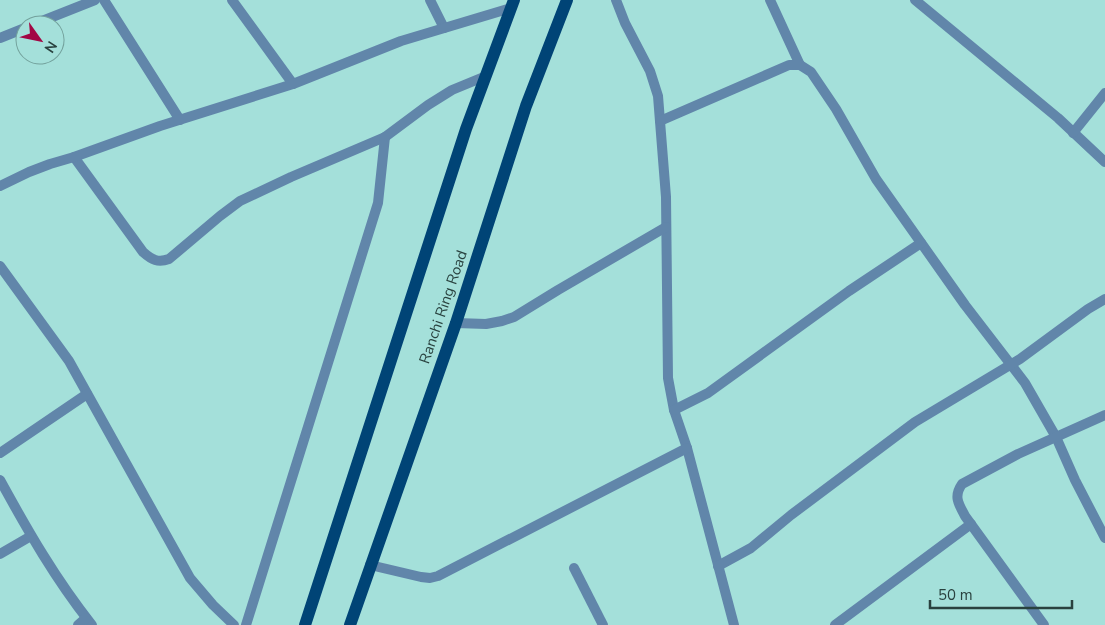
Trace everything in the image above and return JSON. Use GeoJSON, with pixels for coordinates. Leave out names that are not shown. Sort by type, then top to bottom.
{"type":"FeatureCollection","features":[{"type":"Feature","properties":{"kind":"main road","name":"Ranchi Ring Road"},"geometry":{"type":"LineString","coordinates":[[350,625],[456,323],[526,106],[567,0]]}},
{"type":"Feature","properties":{"kind":"main road"},"geometry":{"type":"LineString","coordinates":[[305,625],[466,129],[512,4]]}},
{"type":"Feature","properties":{"kind":"street"},"geometry":{"type":"LineString","coordinates":[[58,15],[96,0]]}},
{"type":"Feature","properties":{"kind":"street"},"geometry":{"type":"LineString","coordinates":[[104,0],[180,120]]}},
{"type":"Feature","properties":{"kind":"street"},"geometry":{"type":"LineString","coordinates":[[232,0],[293,84]]}},
{"type":"Feature","properties":{"kind":"street"},"geometry":{"type":"LineString","coordinates":[[430,0],[444,28]]}},
{"type":"Feature","properties":{"kind":"street"},"geometry":{"type":"LineString","coordinates":[[616,0],[654,83],[658,96],[666,197],[668,378],[674,410],[687,448],[734,625]]}},
{"type":"Feature","properties":{"kind":"street"},"geometry":{"type":"LineString","coordinates":[[770,0],[800,65]]}},
{"type":"Feature","properties":{"kind":"street"},"geometry":{"type":"LineString","coordinates":[[916,0],[1058,118],[1105,162]]}},
{"type":"Feature","properties":{"kind":"street"},"geometry":{"type":"LineString","coordinates":[[0,186],[29,172],[180,120],[293,84],[402,41],[512,4]]}},
{"type":"Feature","properties":{"kind":"street"},"geometry":{"type":"LineString","coordinates":[[0,38],[15,32]]}},
{"type":"Feature","properties":{"kind":"street"},"geometry":{"type":"LineString","coordinates":[[660,121],[789,65],[800,65],[811,72],[836,109],[876,179],[1025,383],[1056,437],[1075,480],[1105,538]]}},
{"type":"Feature","properties":{"kind":"street"},"geometry":{"type":"LineString","coordinates":[[74,157],[143,252],[155,261],[162,262],[169,259],[240,201],[283,180],[385,137],[428,105],[452,90],[486,76]]}},
{"type":"Feature","properties":{"kind":"street"},"geometry":{"type":"LineString","coordinates":[[1073,133],[1105,93]]}},
{"type":"Feature","properties":{"kind":"street"},"geometry":{"type":"LineString","coordinates":[[246,625],[378,203],[385,137]]}},
{"type":"Feature","properties":{"kind":"street"},"geometry":{"type":"LineString","coordinates":[[456,323],[486,324],[514,317],[666,227]]}},
{"type":"Feature","properties":{"kind":"street"},"geometry":{"type":"LineString","coordinates":[[674,410],[708,394],[841,296],[921,243]]}},
{"type":"Feature","properties":{"kind":"street"},"geometry":{"type":"LineString","coordinates":[[0,266],[69,361],[190,578],[213,605],[234,625]]}},
{"type":"Feature","properties":{"kind":"street"},"geometry":{"type":"LineString","coordinates":[[718,566],[751,548],[791,515],[916,422],[1010,364],[1105,299]]}},
{"type":"Feature","properties":{"kind":"street"},"geometry":{"type":"LineString","coordinates":[[0,453],[87,394]]}},
{"type":"Feature","properties":{"kind":"street"},"geometry":{"type":"LineString","coordinates":[[1042,624],[971,524],[958,502],[957,491],[962,484],[1018,454],[1105,415]]}},
{"type":"Feature","properties":{"kind":"street"},"geometry":{"type":"LineString","coordinates":[[370,565],[421,577],[430,578],[438,576],[687,448]]}},
{"type":"Feature","properties":{"kind":"street"},"geometry":{"type":"LineString","coordinates":[[0,480],[31,536],[71,599],[89,621],[78,625]]}},
{"type":"Feature","properties":{"kind":"street"},"geometry":{"type":"LineString","coordinates":[[835,625],[971,524]]}},
{"type":"Feature","properties":{"kind":"street"},"geometry":{"type":"LineString","coordinates":[[0,554],[31,536]]}},
{"type":"Feature","properties":{"kind":"street"},"geometry":{"type":"LineString","coordinates":[[574,568],[603,625]]}}]}
